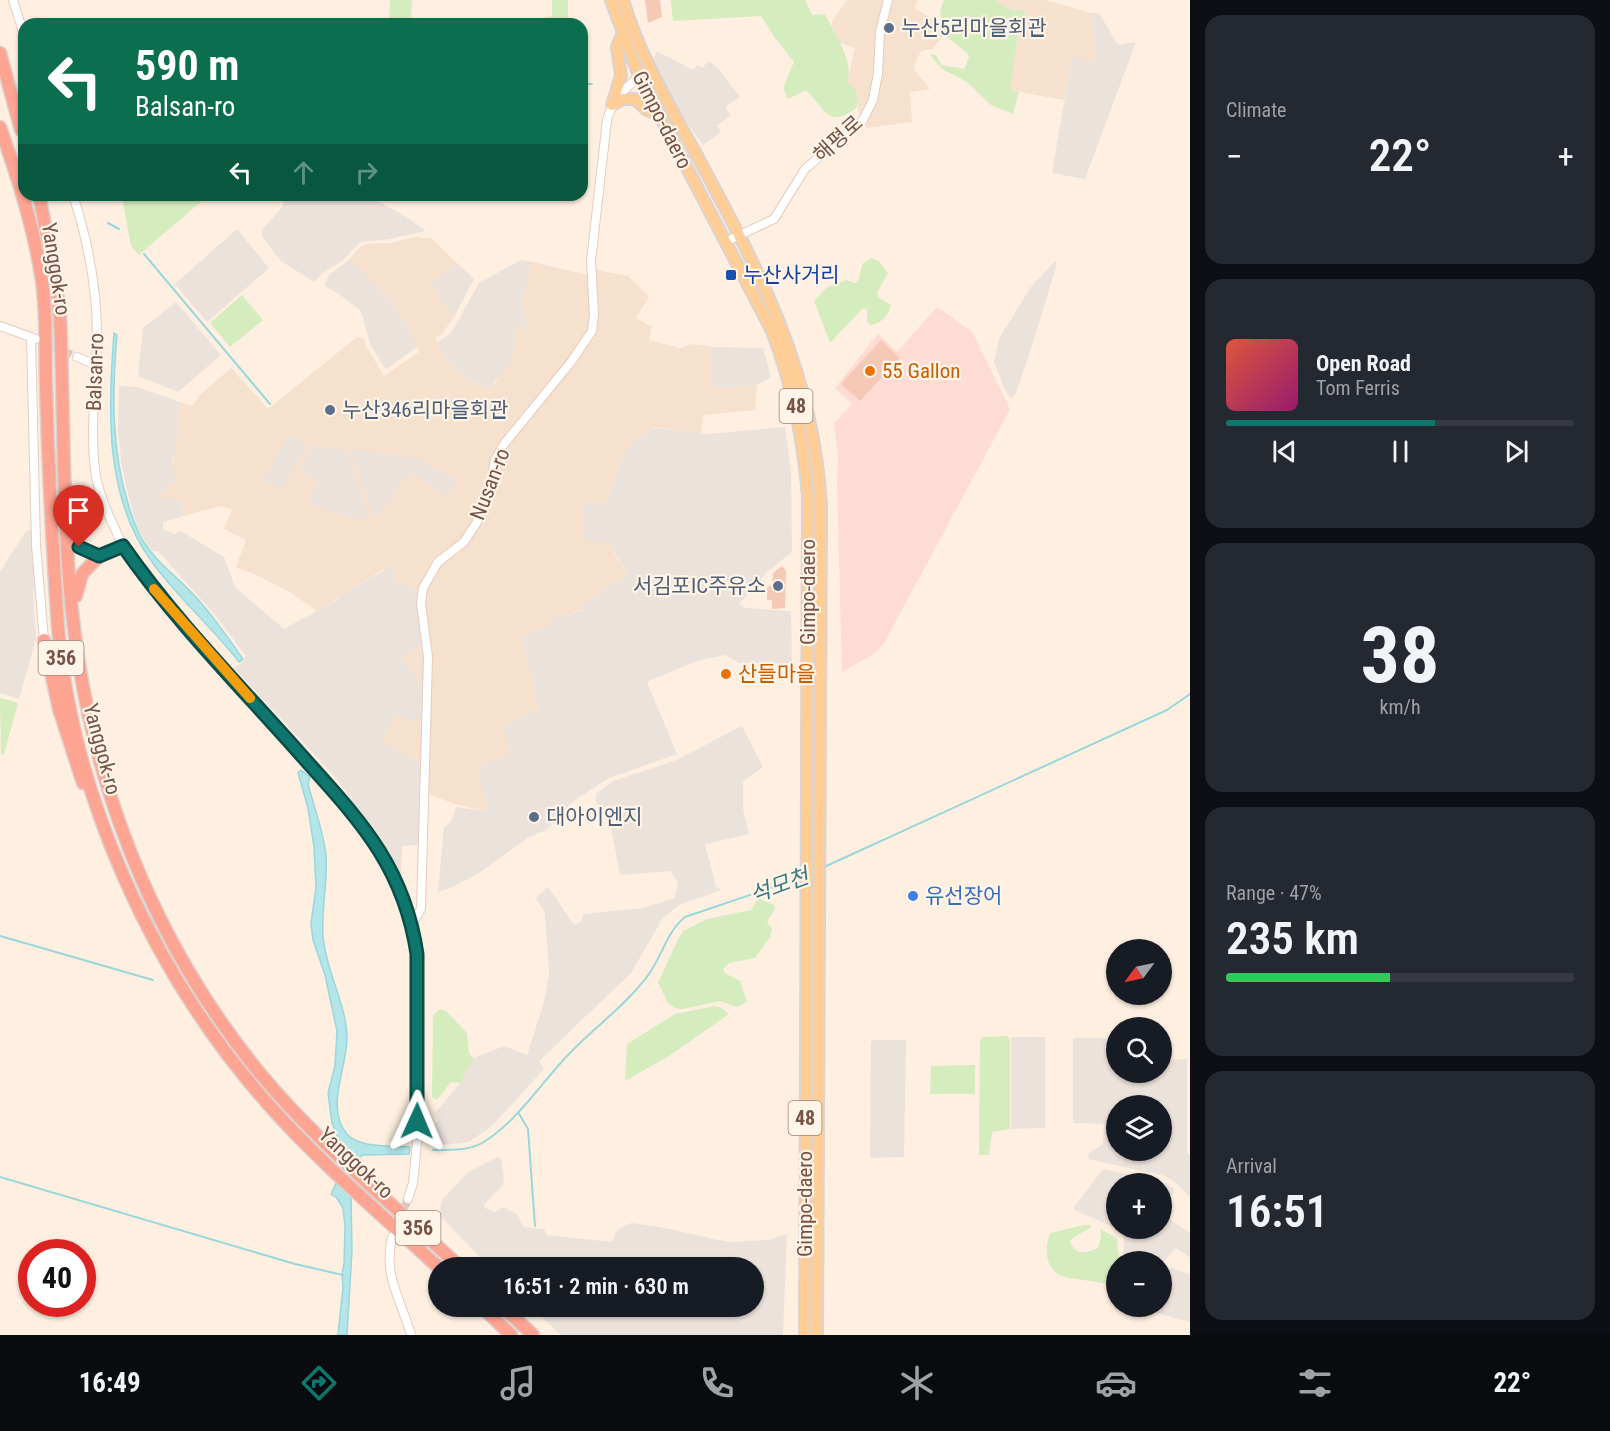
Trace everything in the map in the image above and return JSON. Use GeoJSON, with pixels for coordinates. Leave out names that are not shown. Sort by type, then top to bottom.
{"type":"FeatureCollection","features":[{"type":"Feature","properties":{"kind":"highway"},"geometry":{"type":"LineString","coordinates":[[0,53],[18,120]]}},
{"type":"Feature","properties":{"kind":"highway"},"geometry":{"type":"LineString","coordinates":[[0,69],[18,123]]}},
{"type":"Feature","properties":{"kind":"highway","name":"Yanggok-ro"},"geometry":{"type":"LineString","coordinates":[[0,127],[18,181]]}},
{"type":"Feature","properties":{"kind":"highway","name":"Yanggok-ro"},"geometry":{"type":"LineString","coordinates":[[25,201],[43,291],[57,610],[62,663],[76,735],[110,842],[155,942],[182,988],[243,1075],[295,1132],[428,1258]]}},
{"type":"Feature","properties":{"kind":"highway","name":"Yanggok-ro"},"geometry":{"type":"LineString","coordinates":[[40,201],[55,277],[60,317],[66,489],[79,663],[102,773],[119,827],[147,893],[195,983],[259,1072],[298,1115],[448,1257]]}},
{"type":"Feature","properties":{"kind":"highway"},"geometry":{"type":"LineString","coordinates":[[66,489],[76,542],[85,551],[99,556],[82,574],[77,584],[74,618]]}},
{"type":"Feature","properties":{"kind":"highway"},"geometry":{"type":"LineString","coordinates":[[44,640],[52,682],[71,751],[86,791],[110,842]]}},
{"type":"Feature","properties":{"kind":"highway"},"geometry":{"type":"LineString","coordinates":[[492,1317],[511,1335]]}},
{"type":"Feature","properties":{"kind":"highway"},"geometry":{"type":"LineString","coordinates":[[514,1317],[533,1335]]}},
{"type":"Feature","properties":{"kind":"main road","name":"Gimpo-daero"},"geometry":{"type":"LineString","coordinates":[[611,0],[639,76],[772,331],[787,370],[801,427],[808,497],[806,854],[813,901],[819,1124],[817,1335]]}},
{"type":"Feature","properties":{"kind":"main road","name":"Gimpo-daero"},"geometry":{"type":"LineString","coordinates":[[623,0],[629,21],[651,69],[739,235],[776,312],[792,351],[811,422],[819,474],[821,505],[819,846],[813,901],[805,1123],[805,1335]]}},
{"type":"Feature","properties":{"kind":"main road"},"geometry":{"type":"LineString","coordinates":[[612,105],[621,76],[617,47],[622,35]]}},
{"type":"Feature","properties":{"kind":"main road"},"geometry":{"type":"LineString","coordinates":[[612,105],[622,99],[635,99],[646,110],[658,114]]}},
{"type":"Feature","properties":{"kind":"main road"},"geometry":{"type":"LineString","coordinates":[[704,200],[717,193]]}},
{"type":"Feature","properties":{"kind":"main road"},"geometry":{"type":"LineString","coordinates":[[807,619],[813,624],[814,638],[821,640]]}},
{"type":"Feature","properties":{"kind":"main road"},"geometry":{"type":"LineString","coordinates":[[805,1123],[819,1124]]}},
{"type":"Feature","properties":{"kind":"street"},"geometry":{"type":"LineString","coordinates":[[12,0],[18,18]]}},
{"type":"Feature","properties":{"kind":"street","name":"해평로"},"geometry":{"type":"LineString","coordinates":[[727,241],[774,219],[805,169],[850,132],[868,113],[874,92],[880,32],[888,0]]}},
{"type":"Feature","properties":{"kind":"street"},"geometry":{"type":"LineString","coordinates":[[612,105],[639,76],[651,69]]}},
{"type":"Feature","properties":{"kind":"street","name":"Nusan-ro"},"geometry":{"type":"LineString","coordinates":[[412,925],[421,909],[429,657],[421,603],[423,588],[438,562],[464,542],[477,522],[487,500],[495,460],[504,444],[579,352],[592,331],[594,318],[591,261],[607,120],[612,105]]}},
{"type":"Feature","properties":{"kind":"street","name":"Balsan-ro"},"geometry":{"type":"LineString","coordinates":[[75,201],[93,269],[97,310],[93,427],[95,470],[101,496],[123,546],[156,593],[363,825],[390,867],[412,925],[417,954],[417,1143],[413,1183],[408,1199]]}},
{"type":"Feature","properties":{"kind":"street"},"geometry":{"type":"LineString","coordinates":[[0,326],[33,338],[36,545],[44,640]]}},
{"type":"Feature","properties":{"kind":"street"},"geometry":{"type":"LineString","coordinates":[[76,357],[96,365]]}},
{"type":"Feature","properties":{"kind":"street"},"geometry":{"type":"LineString","coordinates":[[99,556],[123,546]]}},
{"type":"Feature","properties":{"kind":"street"},"geometry":{"type":"LineString","coordinates":[[392,1237],[389,1256],[390,1276],[411,1335]]}},
{"type":"Feature","properties":{"kind":"shaded area"},"geometry":{"type":"Polygon","coordinates":[[[847,0],[918,0],[914,8],[939,23],[944,35],[932,49],[921,51],[914,65],[915,71],[930,89],[910,92],[912,122],[866,128],[858,111],[857,93],[853,86],[847,83],[855,48],[838,42],[831,27],[833,20],[847,0]]]}},
{"type":"Feature","properties":{"kind":"shaded area"},"geometry":{"type":"Polygon","coordinates":[[[996,0],[1045,0],[1091,13],[1096,62],[1072,57],[1064,100],[1009,90],[1018,34],[1026,34],[1025,12],[1007,8],[996,0]]]}},
{"type":"Feature","properties":{"kind":"shaded area"},"geometry":{"type":"Polygon","coordinates":[[[1091,13],[1099,13],[1118,45],[1136,42],[1085,179],[1052,173],[1072,56],[1096,62],[1091,13]]]}},
{"type":"Feature","properties":{"kind":"shaded area"},"geometry":{"type":"Polygon","coordinates":[[[657,51],[693,70],[697,65],[702,68],[709,61],[718,68],[740,97],[725,107],[731,116],[717,125],[721,132],[703,145],[666,93],[652,61],[657,51]]]}},
{"type":"Feature","properties":{"kind":"shaded area"},"geometry":{"type":"Polygon","coordinates":[[[284,201],[378,201],[425,231],[390,239],[360,242],[342,261],[325,271],[314,282],[281,261],[262,236],[262,230],[282,207],[284,201]]]}},
{"type":"Feature","properties":{"kind":"shaded area"},"geometry":{"type":"Polygon","coordinates":[[[237,229],[269,268],[207,322],[175,284],[237,229]]]}},
{"type":"Feature","properties":{"kind":"shaded area"},"geometry":{"type":"Polygon","coordinates":[[[415,237],[431,238],[457,263],[429,284],[454,317],[442,334],[435,338],[445,358],[466,379],[476,384],[489,389],[496,382],[513,356],[516,329],[530,325],[525,317],[522,301],[533,262],[592,276],[592,269],[628,276],[649,297],[636,318],[652,327],[649,340],[680,348],[692,344],[710,346],[714,388],[757,385],[755,410],[703,415],[701,434],[655,427],[635,439],[621,461],[607,503],[582,504],[628,574],[580,606],[582,609],[565,617],[552,618],[554,624],[521,637],[540,710],[505,724],[510,756],[488,809],[485,811],[455,804],[420,791],[421,763],[383,743],[396,714],[424,690],[402,658],[423,643],[418,595],[395,584],[394,568],[381,571],[317,611],[290,592],[236,567],[246,540],[224,529],[232,509],[221,506],[183,516],[181,500],[164,500],[158,495],[171,482],[180,402],[192,406],[201,394],[231,368],[268,409],[357,337],[364,339],[384,376],[419,352],[406,324],[389,299],[350,259],[359,248],[366,244],[391,243],[415,237]]]}},
{"type":"Feature","properties":{"kind":"shaded area"},"geometry":{"type":"Polygon","coordinates":[[[350,259],[389,299],[406,324],[417,347],[387,369],[370,344],[361,311],[324,286],[329,275],[350,259]]]}},
{"type":"Feature","properties":{"kind":"shaded area"},"geometry":{"type":"Polygon","coordinates":[[[521,260],[533,262],[522,301],[525,317],[530,325],[516,329],[516,345],[510,363],[489,389],[466,379],[445,358],[437,343],[451,333],[479,283],[521,260]]]}},
{"type":"Feature","properties":{"kind":"shaded area"},"geometry":{"type":"Polygon","coordinates":[[[1055,261],[1057,264],[1031,349],[1016,393],[1011,398],[1006,392],[994,362],[999,339],[1030,288],[1055,261]]]}},
{"type":"Feature","properties":{"kind":"shaded area"},"geometry":{"type":"Polygon","coordinates":[[[457,263],[474,279],[454,317],[429,284],[457,263]]]}},
{"type":"Feature","properties":{"kind":"shaded area"},"geometry":{"type":"Polygon","coordinates":[[[176,302],[221,355],[178,392],[138,376],[143,328],[176,302]]]}},
{"type":"Feature","properties":{"kind":"shaded area"},"geometry":{"type":"Polygon","coordinates":[[[937,307],[972,332],[1009,411],[884,643],[875,653],[842,672],[838,455],[834,423],[852,404],[835,388],[878,334],[897,352],[937,307]]]}},
{"type":"Feature","properties":{"kind":"shaded area"},"geometry":{"type":"Polygon","coordinates":[[[710,347],[763,348],[771,377],[757,385],[714,388],[710,347]]]}},
{"type":"Feature","properties":{"kind":"shaded area"},"geometry":{"type":"Polygon","coordinates":[[[119,386],[138,387],[180,402],[175,456],[172,460],[175,481],[158,495],[164,500],[167,497],[181,500],[183,516],[163,522],[163,529],[174,534],[181,531],[224,557],[235,587],[284,629],[387,569],[394,567],[395,584],[408,583],[409,589],[420,589],[418,602],[423,643],[402,658],[424,690],[423,715],[412,721],[396,714],[383,742],[421,763],[419,845],[402,846],[401,875],[380,839],[336,778],[234,668],[245,660],[245,655],[216,616],[158,551],[152,551],[137,529],[122,468],[118,431],[119,386]]]}},
{"type":"Feature","properties":{"kind":"shaded area"},"geometry":{"type":"Polygon","coordinates":[[[785,427],[791,471],[792,552],[767,572],[739,604],[744,608],[791,611],[792,667],[765,663],[739,663],[725,655],[697,661],[647,682],[677,754],[607,779],[575,800],[546,830],[529,837],[479,873],[438,892],[444,827],[451,822],[456,807],[485,811],[488,809],[477,766],[509,756],[505,724],[540,710],[521,637],[553,624],[551,618],[565,617],[582,610],[580,606],[628,574],[608,542],[585,541],[582,504],[607,503],[622,459],[634,440],[653,428],[708,434],[785,427]]]}},
{"type":"Feature","properties":{"kind":"shaded area"},"geometry":{"type":"Polygon","coordinates":[[[289,435],[306,443],[307,447],[282,489],[262,482],[289,435]]]}},
{"type":"Feature","properties":{"kind":"shaded area"},"geometry":{"type":"Polygon","coordinates":[[[312,446],[346,450],[370,520],[342,515],[308,503],[318,480],[300,471],[312,446]]]}},
{"type":"Feature","properties":{"kind":"shaded area"},"geometry":{"type":"Polygon","coordinates":[[[352,449],[419,459],[457,481],[447,496],[414,474],[405,477],[380,514],[375,517],[351,453],[352,449]]]}},
{"type":"Feature","properties":{"kind":"shaded area"},"geometry":{"type":"Polygon","coordinates":[[[27,530],[32,531],[37,588],[33,590],[36,639],[19,699],[0,693],[0,571],[27,530]]]}},
{"type":"Feature","properties":{"kind":"shaded area"},"geometry":{"type":"Polygon","coordinates":[[[742,726],[763,767],[743,781],[743,808],[749,834],[705,844],[716,886],[721,890],[679,905],[663,918],[631,973],[539,1061],[544,1069],[492,1126],[469,1142],[435,1146],[433,1126],[438,1121],[435,1113],[460,1083],[474,1058],[504,1046],[527,1055],[544,1002],[549,974],[545,913],[536,898],[548,887],[574,925],[582,921],[583,914],[643,908],[675,898],[678,882],[670,871],[620,875],[611,827],[596,802],[596,794],[613,781],[674,761],[742,726]]]}},
{"type":"Feature","properties":{"kind":"shaded area"},"geometry":{"type":"Polygon","coordinates":[[[1011,1037],[1045,1037],[1045,1128],[1011,1129],[1011,1037]]]}},
{"type":"Feature","properties":{"kind":"shaded area"},"geometry":{"type":"Polygon","coordinates":[[[1073,1038],[1106,1038],[1106,1083],[1172,1083],[1172,1060],[1187,1059],[1187,1153],[1190,1155],[1190,1197],[1172,1181],[1172,1173],[1151,1173],[1088,1159],[1089,1153],[1103,1144],[1104,1124],[1073,1123],[1073,1038]]]}},
{"type":"Feature","properties":{"kind":"shaded area"},"geometry":{"type":"Polygon","coordinates":[[[873,1040],[906,1040],[904,1157],[871,1158],[870,1156],[871,1042],[873,1040]]]}},
{"type":"Feature","properties":{"kind":"shaded area"},"geometry":{"type":"Polygon","coordinates":[[[497,1157],[501,1158],[504,1180],[502,1186],[484,1204],[485,1208],[495,1212],[503,1207],[517,1214],[524,1227],[544,1229],[547,1235],[612,1242],[617,1230],[631,1223],[728,1242],[768,1240],[787,1234],[783,1335],[561,1335],[542,1317],[764,1317],[764,1257],[480,1257],[439,1215],[442,1200],[467,1173],[497,1157]]]}},
{"type":"Feature","properties":{"kind":"shaded area"},"geometry":{"type":"Polygon","coordinates":[[[1103,1169],[1121,1173],[1106,1173],[1106,1224],[1074,1210],[1103,1169]]]}},
{"type":"Feature","properties":{"kind":"shaded area"},"geometry":{"type":"Polygon","coordinates":[[[1172,1221],[1190,1233],[1190,1258],[1176,1248],[1172,1252],[1123,1251],[1124,1239],[1172,1239],[1172,1221]]]}},
{"type":"Feature","properties":{"kind":"shaded area"},"geometry":{"type":"Polygon","coordinates":[[[1172,1268],[1190,1275],[1190,1322],[1171,1317],[1172,1268]]]}},
{"type":"Feature","properties":{"kind":"green space"},"geometry":{"type":"Polygon","coordinates":[[[390,0],[412,0],[411,18],[389,18],[390,0]]]}},
{"type":"Feature","properties":{"kind":"green space"},"geometry":{"type":"Polygon","coordinates":[[[552,0],[568,0],[568,18],[544,18],[552,16],[552,0]]]}},
{"type":"Feature","properties":{"kind":"green space"},"geometry":{"type":"Polygon","coordinates":[[[671,0],[805,0],[812,15],[825,14],[842,48],[848,66],[847,83],[857,93],[856,108],[839,117],[827,114],[806,90],[788,99],[783,88],[794,62],[761,16],[673,21],[671,0]]]}},
{"type":"Feature","properties":{"kind":"green space"},"geometry":{"type":"Polygon","coordinates":[[[944,0],[996,0],[1007,8],[1025,12],[1027,34],[1018,34],[1010,90],[1019,92],[1013,114],[991,105],[967,82],[942,69],[929,54],[936,55],[942,65],[964,69],[969,57],[944,35],[940,11],[944,0]]]}},
{"type":"Feature","properties":{"kind":"green space"},"geometry":{"type":"Polygon","coordinates":[[[202,201],[139,255],[131,246],[123,202],[202,201]]]}},
{"type":"Feature","properties":{"kind":"green space"},"geometry":{"type":"Polygon","coordinates":[[[872,258],[879,261],[888,273],[877,293],[878,297],[891,305],[889,312],[881,321],[870,325],[867,321],[867,309],[863,308],[830,343],[814,301],[826,288],[846,280],[855,283],[859,279],[862,264],[872,258]]]}},
{"type":"Feature","properties":{"kind":"green space"},"geometry":{"type":"Polygon","coordinates":[[[242,295],[263,320],[230,347],[210,323],[242,295]]]}},
{"type":"Feature","properties":{"kind":"green space"},"geometry":{"type":"Polygon","coordinates":[[[0,698],[18,703],[4,754],[1,755],[0,698]]]}},
{"type":"Feature","properties":{"kind":"green space"},"geometry":{"type":"Polygon","coordinates":[[[758,898],[774,905],[775,909],[767,922],[772,929],[770,937],[755,958],[729,963],[723,969],[725,973],[740,981],[747,1002],[737,1007],[720,1001],[683,1009],[675,1008],[668,1003],[658,983],[683,931],[707,919],[751,910],[758,898]]]}},
{"type":"Feature","properties":{"kind":"green space"},"geometry":{"type":"Polygon","coordinates":[[[715,1006],[729,1014],[669,1056],[625,1081],[627,1044],[675,1014],[715,1006]]]}},
{"type":"Feature","properties":{"kind":"green space"},"geometry":{"type":"Polygon","coordinates":[[[440,1009],[446,1011],[467,1033],[469,1054],[474,1058],[460,1083],[451,1082],[437,1100],[432,1097],[433,1015],[440,1009]]]}},
{"type":"Feature","properties":{"kind":"green space"},"geometry":{"type":"Polygon","coordinates":[[[1007,1036],[1010,1039],[1010,1129],[992,1132],[989,1155],[979,1155],[980,1040],[983,1037],[1007,1036]]]}},
{"type":"Feature","properties":{"kind":"green space"},"geometry":{"type":"Polygon","coordinates":[[[975,1065],[975,1094],[930,1094],[931,1066],[975,1065]]]}},
{"type":"Feature","properties":{"kind":"green space"},"geometry":{"type":"Polygon","coordinates":[[[1091,1225],[1070,1240],[1074,1248],[1081,1252],[1098,1248],[1101,1238],[1100,1229],[1106,1232],[1106,1239],[1117,1239],[1118,1251],[1106,1251],[1106,1283],[1064,1277],[1053,1270],[1047,1253],[1050,1233],[1091,1225]]]}},
{"type":"Feature","properties":{"kind":"water"},"geometry":{"type":"Polygon","coordinates":[[[114,333],[117,335],[114,379],[116,443],[123,486],[138,533],[154,556],[207,609],[243,659],[239,662],[152,562],[136,537],[125,509],[117,481],[111,422],[114,333]]]}},
{"type":"Feature","properties":{"kind":"water"},"geometry":{"type":"Polygon","coordinates":[[[301,770],[310,777],[308,784],[325,846],[323,937],[346,1022],[346,1047],[337,1098],[340,1122],[346,1133],[359,1142],[410,1147],[409,1154],[363,1155],[357,1159],[351,1196],[352,1251],[347,1335],[338,1335],[344,1264],[343,1208],[337,1198],[331,1194],[338,1179],[343,1151],[332,1123],[328,1093],[335,1066],[337,1031],[325,975],[313,940],[311,923],[316,888],[314,847],[308,808],[298,773],[301,770]]]}},
{"type":"Feature","properties":{"kind":"building"},"geometry":{"type":"Polygon","coordinates":[[[645,0],[660,0],[662,17],[648,23],[645,0]]]}},
{"type":"Feature","properties":{"kind":"building","name":"55 Gallon"},"geometry":{"type":"Polygon","coordinates":[[[881,340],[900,358],[860,401],[841,384],[881,340]]]}},
{"type":"Feature","properties":{"kind":"building","name":"서김포IC주유소"},"geometry":{"type":"Polygon","coordinates":[[[782,566],[786,571],[785,608],[772,609],[772,600],[767,600],[767,588],[772,584],[773,573],[782,566]]]}},
{"type":"Feature","properties":{"kind":"waterway"},"geometry":{"type":"LineString","coordinates":[[108,223],[119,229]]}},
{"type":"Feature","properties":{"kind":"waterway"},"geometry":{"type":"LineString","coordinates":[[144,254],[270,404]]}},
{"type":"Feature","properties":{"kind":"waterway","name":"석모천"},"geometry":{"type":"LineString","coordinates":[[822,868],[1167,710],[1190,694]]}},
{"type":"Feature","properties":{"kind":"waterway","name":"석모천"},"geometry":{"type":"LineString","coordinates":[[433,1150],[458,1150],[477,1146],[506,1125],[568,1055],[637,989],[651,971],[673,930],[685,917],[803,877]]}},
{"type":"Feature","properties":{"kind":"waterway"},"geometry":{"type":"LineString","coordinates":[[0,936],[153,980]]}},
{"type":"Feature","properties":{"kind":"waterway"},"geometry":{"type":"LineString","coordinates":[[518,1112],[528,1129],[535,1226]]}},
{"type":"Feature","properties":{"kind":"waterway"},"geometry":{"type":"LineString","coordinates":[[0,1177],[295,1264],[343,1275]]}},
{"type":"Feature","properties":{"kind":"tunnel"},"geometry":{"type":"LineString","coordinates":[[42,342],[77,357]]}},
{"type":"Feature","properties":{"kind":"tunnel"},"geometry":{"type":"LineString","coordinates":[[395,1230],[408,1199]]}},
{"type":"Feature","properties":{"kind":"slow traffic"},"geometry":{"type":"LineString","coordinates":[[154,589],[250,698]]}},
{"type":"Feature","properties":{"kind":"place","name":"누산5리마을회관"},"geometry":{"type":"Point","coordinates":[889,28]}},
{"type":"Feature","properties":{"kind":"place","name":"누산사거리"},"geometry":{"type":"Point","coordinates":[731,275]}},
{"type":"Feature","properties":{"kind":"place","name":"55 Gallon"},"geometry":{"type":"Point","coordinates":[870,371]}},
{"type":"Feature","properties":{"kind":"place","name":"누산346리마을회관"},"geometry":{"type":"Point","coordinates":[330,410]}},
{"type":"Feature","properties":{"kind":"place","name":"서김포IC주유소"},"geometry":{"type":"Point","coordinates":[778,586]}},
{"type":"Feature","properties":{"kind":"place","name":"산들마을"},"geometry":{"type":"Point","coordinates":[726,674]}},
{"type":"Feature","properties":{"kind":"place","name":"대아이엔지"},"geometry":{"type":"Point","coordinates":[534,817]}},
{"type":"Feature","properties":{"kind":"place","name":"유선장어"},"geometry":{"type":"Point","coordinates":[913,896]}},
{"type":"Feature","properties":{"kind":"route"},"geometry":{"type":"LineString","coordinates":[[79,547],[99,556],[123,546],[156,593],[337,794],[380,849],[404,902],[414,933],[417,954],[417,1121]]}}]}
